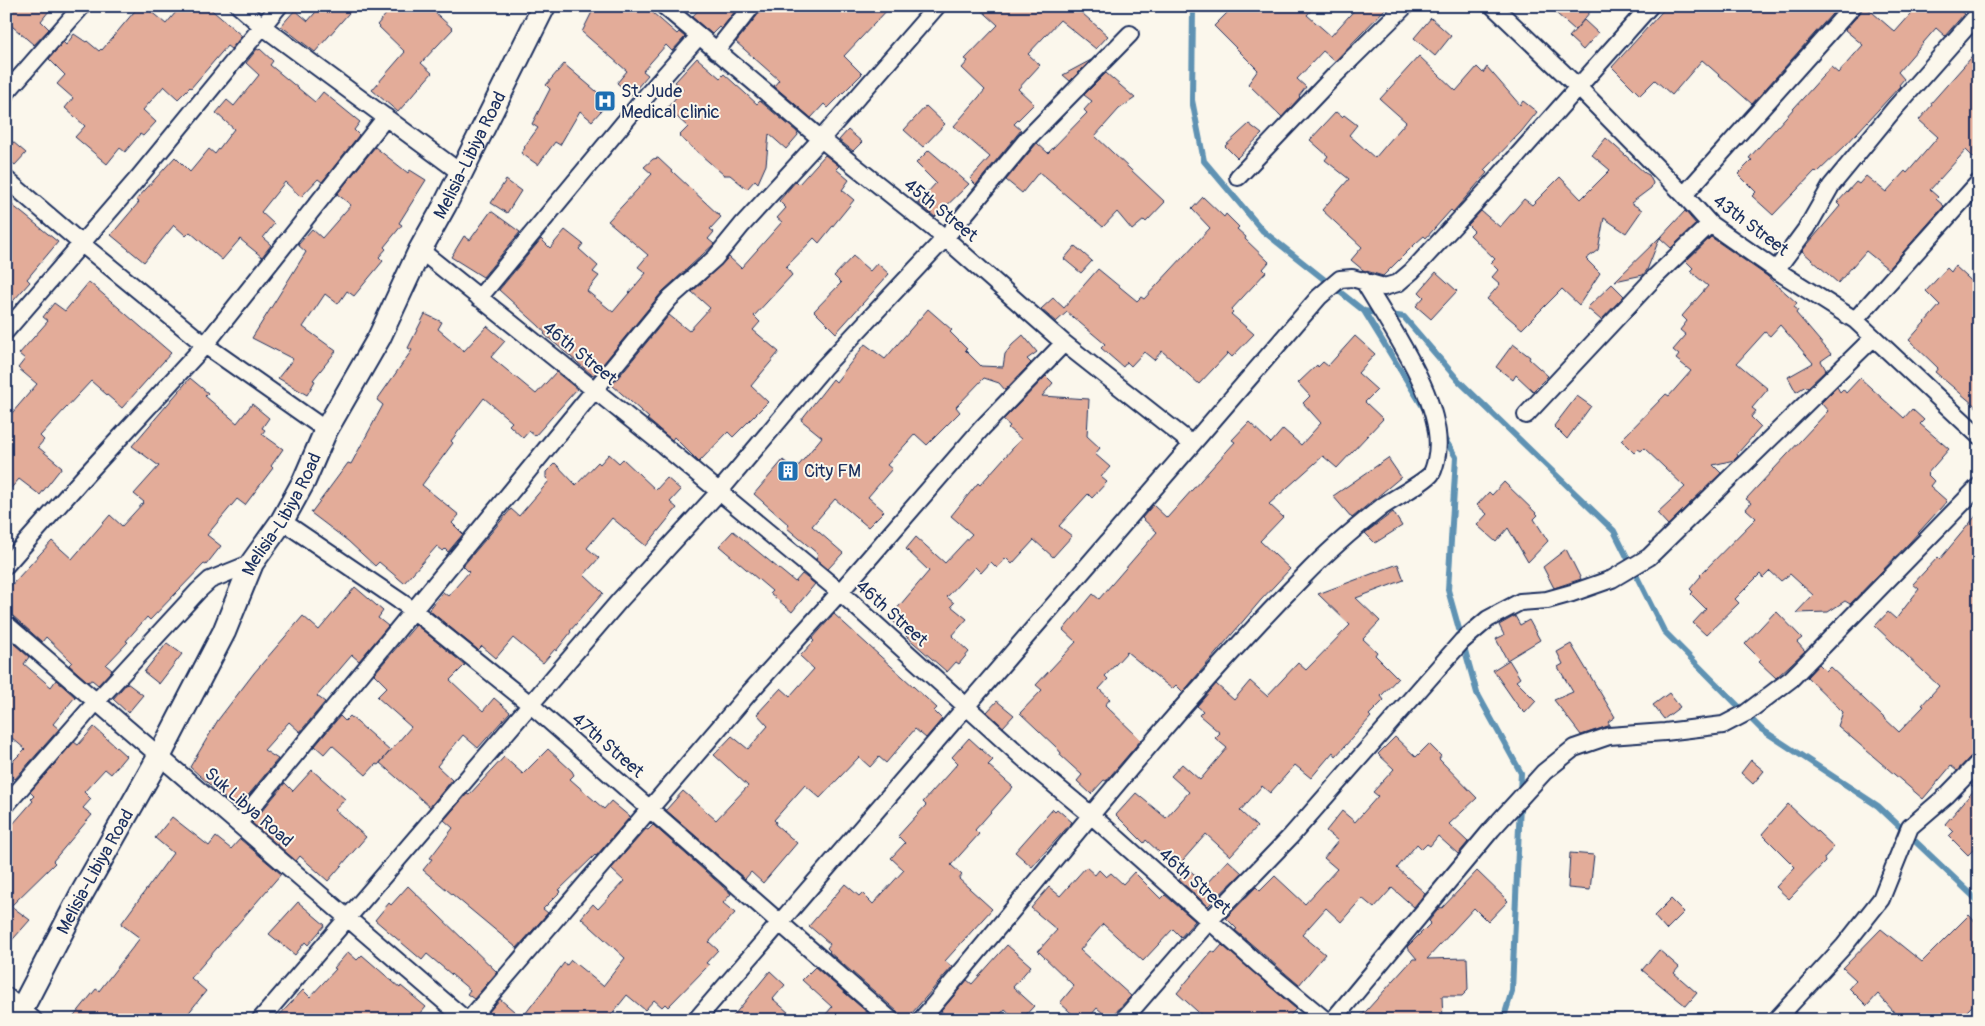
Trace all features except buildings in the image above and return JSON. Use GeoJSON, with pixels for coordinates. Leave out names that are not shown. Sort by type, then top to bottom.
{"type":"FeatureCollection","features":[{"type":"Feature","properties":{"kind":"main road","name":"Melisia-Libiya Road"},"geometry":{"type":"LineString","coordinates":[[20,1011],[80,896],[159,757],[224,632],[252,563],[282,521],[304,482],[326,430],[378,338],[420,250],[461,173],[544,6]]}},
{"type":"Feature","properties":{"kind":"street"},"geometry":{"type":"LineString","coordinates":[[6,93],[82,6]]}},
{"type":"Feature","properties":{"kind":"street"},"geometry":{"type":"LineString","coordinates":[[238,6],[262,26],[461,173]]}},
{"type":"Feature","properties":{"kind":"street"},"geometry":{"type":"LineString","coordinates":[[6,332],[82,244],[279,6]]}},
{"type":"Feature","properties":{"kind":"street","name":"45th Street"},"geometry":{"type":"LineString","coordinates":[[664,6],[821,139],[945,238],[1064,343],[1192,444]]}},
{"type":"Feature","properties":{"kind":"street"},"geometry":{"type":"LineString","coordinates":[[716,51],[752,6]]}},
{"type":"Feature","properties":{"kind":"street"},"geometry":{"type":"LineString","coordinates":[[238,824],[670,298],[715,258],[742,225],[821,139],[937,6]]}},
{"type":"Feature","properties":{"kind":"street"},"geometry":{"type":"LineString","coordinates":[[1238,177],[1336,74],[1405,6]]}},
{"type":"Feature","properties":{"kind":"street","name":"43th Street"},"geometry":{"type":"LineString","coordinates":[[1493,6],[1578,87],[1710,224],[1776,270],[1855,320],[1873,338],[1976,427]]}},
{"type":"Feature","properties":{"kind":"street"},"geometry":{"type":"LineString","coordinates":[[696,1020],[1319,297],[1340,279],[1352,278],[1363,280],[1384,287],[1398,283],[1412,272],[1650,6]]}},
{"type":"Feature","properties":{"kind":"street"},"geometry":{"type":"LineString","coordinates":[[1684,195],[1853,6]]}},
{"type":"Feature","properties":{"kind":"street"},"geometry":{"type":"LineString","coordinates":[[1776,270],[1807,228],[1831,186],[1895,108],[1979,13]]}},
{"type":"Feature","properties":{"kind":"street"},"geometry":{"type":"LineString","coordinates":[[260,1020],[532,705],[620,600],[718,493],[823,368],[945,238],[1028,138],[1130,34]]}},
{"type":"Feature","properties":{"kind":"street"},"geometry":{"type":"LineString","coordinates":[[479,298],[699,36]]}},
{"type":"Feature","properties":{"kind":"street"},"geometry":{"type":"LineString","coordinates":[[6,565],[205,345],[386,116]]}},
{"type":"Feature","properties":{"kind":"street"},"geometry":{"type":"LineString","coordinates":[[6,179],[205,345],[326,430]]}},
{"type":"Feature","properties":{"kind":"street"},"geometry":{"type":"LineString","coordinates":[[1855,320],[1979,182]]}},
{"type":"Feature","properties":{"kind":"street"},"geometry":{"type":"LineString","coordinates":[[1526,415],[1654,278],[1710,224]]}},
{"type":"Feature","properties":{"kind":"street","name":"46th Street"},"geometry":{"type":"LineString","coordinates":[[420,250],[840,592],[1033,767],[1091,815],[1325,1020]]}},
{"type":"Feature","properties":{"kind":"street"},"geometry":{"type":"LineString","coordinates":[[921,1020],[1091,815],[1200,688],[1267,614],[1326,554],[1363,521],[1432,473],[1437,458],[1437,436],[1429,397],[1410,359],[1363,280]]}},
{"type":"Feature","properties":{"kind":"street"},"geometry":{"type":"LineString","coordinates":[[1123,1020],[1210,921],[1291,836],[1425,682],[1469,636],[1488,619],[1520,602],[1548,600],[1572,594],[1612,579],[1649,557],[1873,338]]}},
{"type":"Feature","properties":{"kind":"street"},"geometry":{"type":"LineString","coordinates":[[468,1020],[748,694],[840,592],[982,428],[1064,343]]}},
{"type":"Feature","properties":{"kind":"street"},"geometry":{"type":"LineString","coordinates":[[1333,1020],[1492,829],[1544,772],[1574,748],[1609,736],[1723,725],[1746,714],[1791,679],[1979,486]]}},
{"type":"Feature","properties":{"kind":"street","name":"47th Street"},"geometry":{"type":"LineString","coordinates":[[282,521],[412,610],[532,705],[891,1020]]}},
{"type":"Feature","properties":{"kind":"street"},"geometry":{"type":"LineString","coordinates":[[6,805],[96,702],[210,580],[252,563]]}},
{"type":"Feature","properties":{"kind":"street","name":"Suk Libya Road"},"geometry":{"type":"LineString","coordinates":[[6,624],[468,1020]]}},
{"type":"Feature","properties":{"kind":"street"},"geometry":{"type":"LineString","coordinates":[[1776,1020],[1850,938],[1882,899],[1908,832],[1979,762]]}},
{"type":"Feature","properties":{"kind":"waterway"},"geometry":{"type":"LineString","coordinates":[[1193,6],[1192,100],[1204,161],[1263,231],[1364,311],[1425,410]]}},
{"type":"Feature","properties":{"kind":"waterway"},"geometry":{"type":"LineString","coordinates":[[1364,311],[1404,317],[1458,380],[1614,531],[1664,631],[1761,729],[1878,806],[1972,895],[1979,904]]}},
{"type":"Feature","properties":{"kind":"waterway"},"geometry":{"type":"LineString","coordinates":[[1442,435],[1456,457],[1448,590],[1477,693],[1521,773],[1520,793]]}},
{"type":"Feature","properties":{"kind":"waterway"},"geometry":{"type":"LineString","coordinates":[[1503,1020],[1512,991],[1520,803]]}},
{"type":"Feature","properties":{"kind":"place","name":"St. Jude Medical clinic"},"geometry":{"type":"Point","coordinates":[605,101]}},
{"type":"Feature","properties":{"kind":"place","name":"City FM"},"geometry":{"type":"Point","coordinates":[788,471]}}]}
